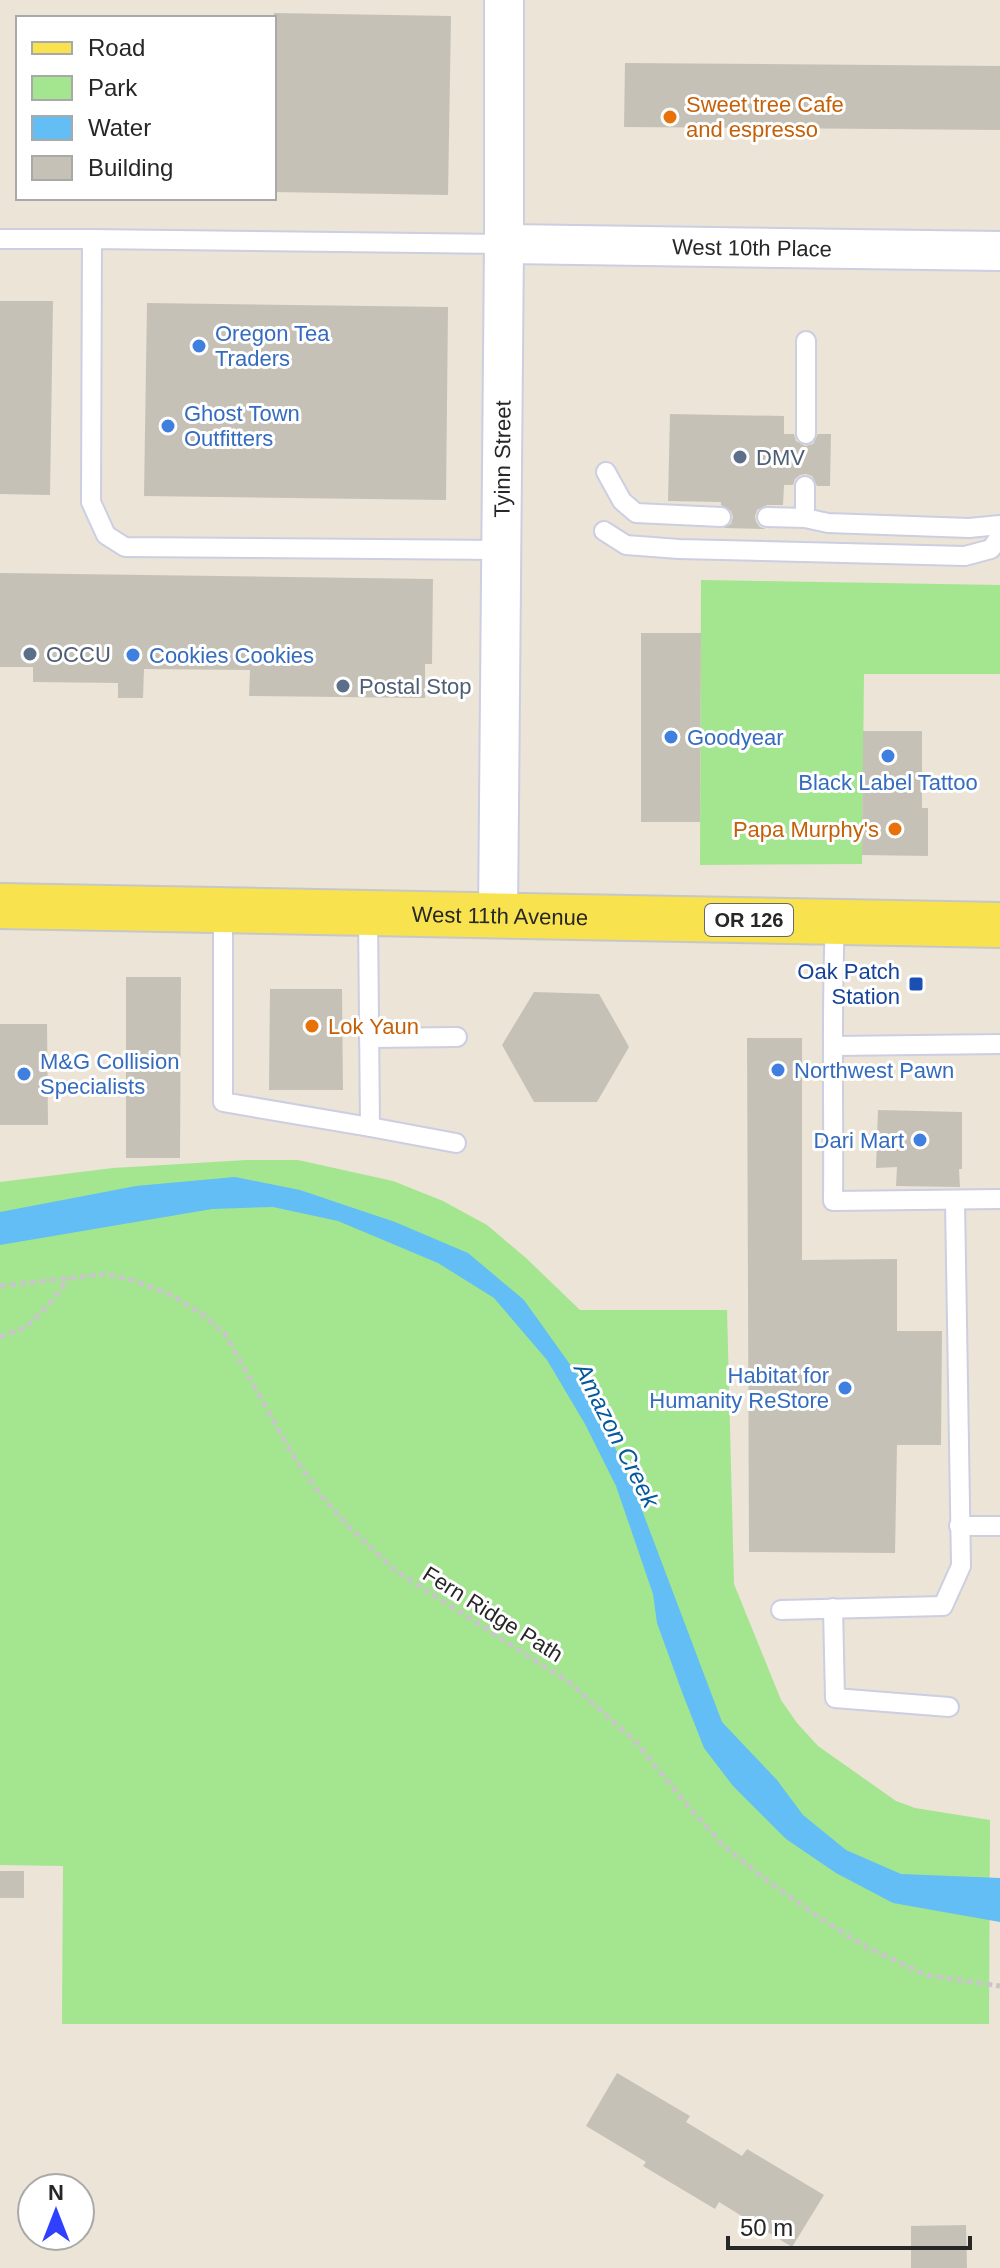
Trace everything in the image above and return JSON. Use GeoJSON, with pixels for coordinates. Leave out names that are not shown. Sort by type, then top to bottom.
{"type":"FeatureCollection","features":[{"type":"Feature","properties":{"kind":"main road","name":"West 11th Avenue"},"geometry":{"type":"LineString","coordinates":[[0,906],[1000,925]]}},
{"type":"Feature","properties":{"kind":"street","name":"Tyinn Street"},"geometry":{"type":"LineString","coordinates":[[498,917],[504,0]]}},
{"type":"Feature","properties":{"kind":"street","name":"West 10th Place"},"geometry":{"type":"LineString","coordinates":[[504,244],[1000,251]]}},
{"type":"Feature","properties":{"kind":"lane"},"geometry":{"type":"LineString","coordinates":[[0,239],[504,244]]}},
{"type":"Feature","properties":{"kind":"lane"},"geometry":{"type":"LineString","coordinates":[[92,239],[91,502],[106,535],[125,547],[502,550]]}},
{"type":"Feature","properties":{"kind":"lane"},"geometry":{"type":"LineString","coordinates":[[806,341],[806,434]]}},
{"type":"Feature","properties":{"kind":"lane"},"geometry":{"type":"LineString","coordinates":[[606,472],[622,501],[636,513],[721,517]]}},
{"type":"Feature","properties":{"kind":"lane"},"geometry":{"type":"LineString","coordinates":[[805,486],[805,518]]}},
{"type":"Feature","properties":{"kind":"lane"},"geometry":{"type":"LineString","coordinates":[[767,517],[805,518],[828,523],[969,528],[1000,525]]}},
{"type":"Feature","properties":{"kind":"lane"},"geometry":{"type":"LineString","coordinates":[[604,531],[626,545],[679,549],[965,556],[991,549],[1000,536]]}},
{"type":"Feature","properties":{"kind":"lane"},"geometry":{"type":"LineString","coordinates":[[223,911],[223,1102],[456,1143]]}},
{"type":"Feature","properties":{"kind":"lane"},"geometry":{"type":"LineString","coordinates":[[368,914],[370,1127]]}},
{"type":"Feature","properties":{"kind":"lane"},"geometry":{"type":"LineString","coordinates":[[835,921],[832,985],[833,1201],[1000,1199]]}},
{"type":"Feature","properties":{"kind":"lane"},"geometry":{"type":"LineString","coordinates":[[369,1038],[457,1037]]}},
{"type":"Feature","properties":{"kind":"lane"},"geometry":{"type":"LineString","coordinates":[[834,1046],[1000,1044]]}},
{"type":"Feature","properties":{"kind":"lane"},"geometry":{"type":"LineString","coordinates":[[781,1610],[943,1606],[961,1566],[955,1201]]}},
{"type":"Feature","properties":{"kind":"lane"},"geometry":{"type":"LineString","coordinates":[[959,1526],[1000,1526]]}},
{"type":"Feature","properties":{"kind":"lane"},"geometry":{"type":"LineString","coordinates":[[833,1608],[835,1698],[949,1707]]}},
{"type":"Feature","properties":{"kind":"path","name":"Fern Ridge Path"},"geometry":{"type":"LineString","coordinates":[[0,1286],[106,1274],[167,1293],[201,1313],[225,1334],[291,1452],[319,1493],[350,1528],[396,1571],[569,1682],[634,1740],[725,1847],[817,1916],[866,1947],[926,1975],[1000,1986]]}},
{"type":"Feature","properties":{"kind":"path"},"geometry":{"type":"LineString","coordinates":[[0,1337],[26,1327],[52,1301],[68,1278]]}},
{"type":"Feature","properties":{"kind":"green space"},"geometry":{"type":"Polygon","coordinates":[[[701,580],[1000,585],[1000,674],[864,674],[862,864],[700,865],[701,580]]]}},
{"type":"Feature","properties":{"kind":"green space"},"geometry":{"type":"Polygon","coordinates":[[[298,1160],[393,1181],[443,1201],[487,1225],[580,1310],[727,1310],[734,1584],[781,1700],[818,1746],[896,1801],[915,1808],[990,1820],[989,2024],[62,2024],[63,1866],[0,1865],[0,1182],[113,1168],[298,1160]]]}},
{"type":"Feature","properties":{"kind":"water"},"geometry":{"type":"Polygon","coordinates":[[[235,1177],[300,1190],[395,1222],[468,1253],[524,1300],[589,1391],[634,1489],[722,1722],[777,1780],[803,1815],[846,1850],[901,1874],[1000,1878],[1000,1922],[893,1903],[836,1873],[786,1839],[733,1786],[704,1748],[682,1692],[657,1623],[653,1594],[616,1486],[585,1424],[547,1360],[494,1298],[438,1263],[338,1221],[273,1207],[212,1209],[0,1245],[0,1212],[136,1186],[235,1177]]]}},
{"type":"Feature","properties":{"kind":"building"},"geometry":{"type":"Polygon","coordinates":[[[274,13],[451,16],[448,195],[276,192],[274,13]]]}},
{"type":"Feature","properties":{"kind":"building"},"geometry":{"type":"Polygon","coordinates":[[[625,63],[1000,66],[1000,130],[624,127],[625,63]]]}},
{"type":"Feature","properties":{"kind":"building"},"geometry":{"type":"Polygon","coordinates":[[[0,301],[53,301],[50,495],[0,494],[0,301]]]}},
{"type":"Feature","properties":{"kind":"building"},"geometry":{"type":"Polygon","coordinates":[[[147,303],[448,307],[446,500],[144,496],[147,303]]]}},
{"type":"Feature","properties":{"kind":"building"},"geometry":{"type":"Polygon","coordinates":[[[670,414],[784,416],[784,434],[794,434],[796,441],[805,446],[813,444],[818,434],[831,434],[830,486],[817,486],[812,476],[800,475],[793,485],[784,485],[783,505],[767,505],[757,510],[756,522],[766,529],[723,528],[731,524],[733,517],[721,502],[668,501],[670,414]]]}},
{"type":"Feature","properties":{"kind":"building"},"geometry":{"type":"Polygon","coordinates":[[[0,573],[433,579],[432,664],[425,664],[425,698],[249,696],[250,670],[144,669],[143,698],[118,698],[118,683],[33,682],[33,667],[0,667],[0,573]]]}},
{"type":"Feature","properties":{"kind":"building","name":"Goodyear"},"geometry":{"type":"Polygon","coordinates":[[[641,633],[701,633],[700,822],[641,822],[641,633]]]}},
{"type":"Feature","properties":{"kind":"building"},"geometry":{"type":"Polygon","coordinates":[[[863,731],[922,731],[922,808],[928,808],[928,856],[862,855],[863,731]]]}},
{"type":"Feature","properties":{"kind":"building"},"geometry":{"type":"Polygon","coordinates":[[[126,977],[181,977],[180,1158],[126,1158],[126,977]]]}},
{"type":"Feature","properties":{"kind":"building","name":"Lok Yaun"},"geometry":{"type":"Polygon","coordinates":[[[270,989],[342,989],[343,1090],[269,1090],[270,989]]]}},
{"type":"Feature","properties":{"kind":"building"},"geometry":{"type":"Polygon","coordinates":[[[534,992],[599,994],[629,1047],[597,1102],[534,1102],[502,1045],[534,992]]]}},
{"type":"Feature","properties":{"kind":"building","name":"M&G Collision Specialists"},"geometry":{"type":"Polygon","coordinates":[[[0,1024],[47,1024],[48,1125],[0,1125],[0,1024]]]}},
{"type":"Feature","properties":{"kind":"building","name":"Habitat for Humanity ReStore"},"geometry":{"type":"Polygon","coordinates":[[[747,1038],[802,1038],[802,1260],[897,1259],[897,1331],[942,1331],[941,1445],[897,1445],[895,1553],[749,1552],[747,1038]]]}},
{"type":"Feature","properties":{"kind":"building","name":"Dari Mart"},"geometry":{"type":"Polygon","coordinates":[[[878,1110],[962,1112],[960,1187],[896,1186],[897,1167],[876,1168],[878,1110]]]}},
{"type":"Feature","properties":{"kind":"building"},"geometry":{"type":"Polygon","coordinates":[[[0,1871],[24,1871],[24,1898],[0,1898],[0,1871]]]}},
{"type":"Feature","properties":{"kind":"building"},"geometry":{"type":"Polygon","coordinates":[[[617,2073],[690,2116],[686,2122],[742,2156],[747,2149],[824,2195],[792,2247],[719,2202],[715,2209],[643,2166],[646,2162],[586,2126],[617,2073]]]}},
{"type":"Feature","properties":{"kind":"building"},"geometry":{"type":"Polygon","coordinates":[[[966,2225],[967,2268],[911,2268],[911,2226],[966,2225]]]}},
{"type":"Feature","properties":{"kind":"place","name":"Sweet tree Cafe and espresso"},"geometry":{"type":"Point","coordinates":[670,117]}},
{"type":"Feature","properties":{"kind":"place","name":"Oregon Tea Traders"},"geometry":{"type":"Point","coordinates":[199,346]}},
{"type":"Feature","properties":{"kind":"place","name":"Ghost Town Outfitters"},"geometry":{"type":"Point","coordinates":[168,426]}},
{"type":"Feature","properties":{"kind":"place","name":"DMV"},"geometry":{"type":"Point","coordinates":[740,457]}},
{"type":"Feature","properties":{"kind":"place","name":"OCCU"},"geometry":{"type":"Point","coordinates":[30,654]}},
{"type":"Feature","properties":{"kind":"place","name":"Cookies Cookies"},"geometry":{"type":"Point","coordinates":[133,655]}},
{"type":"Feature","properties":{"kind":"place","name":"Postal Stop"},"geometry":{"type":"Point","coordinates":[343,686]}},
{"type":"Feature","properties":{"kind":"place","name":"Goodyear"},"geometry":{"type":"Point","coordinates":[671,737]}},
{"type":"Feature","properties":{"kind":"place","name":"Black Label Tattoo"},"geometry":{"type":"Point","coordinates":[888,756]}},
{"type":"Feature","properties":{"kind":"place","name":"Papa Murphy's"},"geometry":{"type":"Point","coordinates":[895,829]}},
{"type":"Feature","properties":{"kind":"place","name":"Oak Patch Station"},"geometry":{"type":"Point","coordinates":[916,984]}},
{"type":"Feature","properties":{"kind":"place","name":"Lok Yaun"},"geometry":{"type":"Point","coordinates":[312,1026]}},
{"type":"Feature","properties":{"kind":"place","name":"Northwest Pawn"},"geometry":{"type":"Point","coordinates":[778,1070]}},
{"type":"Feature","properties":{"kind":"place","name":"M&G Collision Specialists"},"geometry":{"type":"Point","coordinates":[24,1074]}},
{"type":"Feature","properties":{"kind":"place","name":"Dari Mart"},"geometry":{"type":"Point","coordinates":[920,1140]}},
{"type":"Feature","properties":{"kind":"place","name":"Habitat for Humanity ReStore"},"geometry":{"type":"Point","coordinates":[845,1388]}},
{"type":"Feature","properties":{"kind":"water label","name":"Amazon Creek"},"geometry":{"type":"Point","coordinates":[617,1435]}}]}
